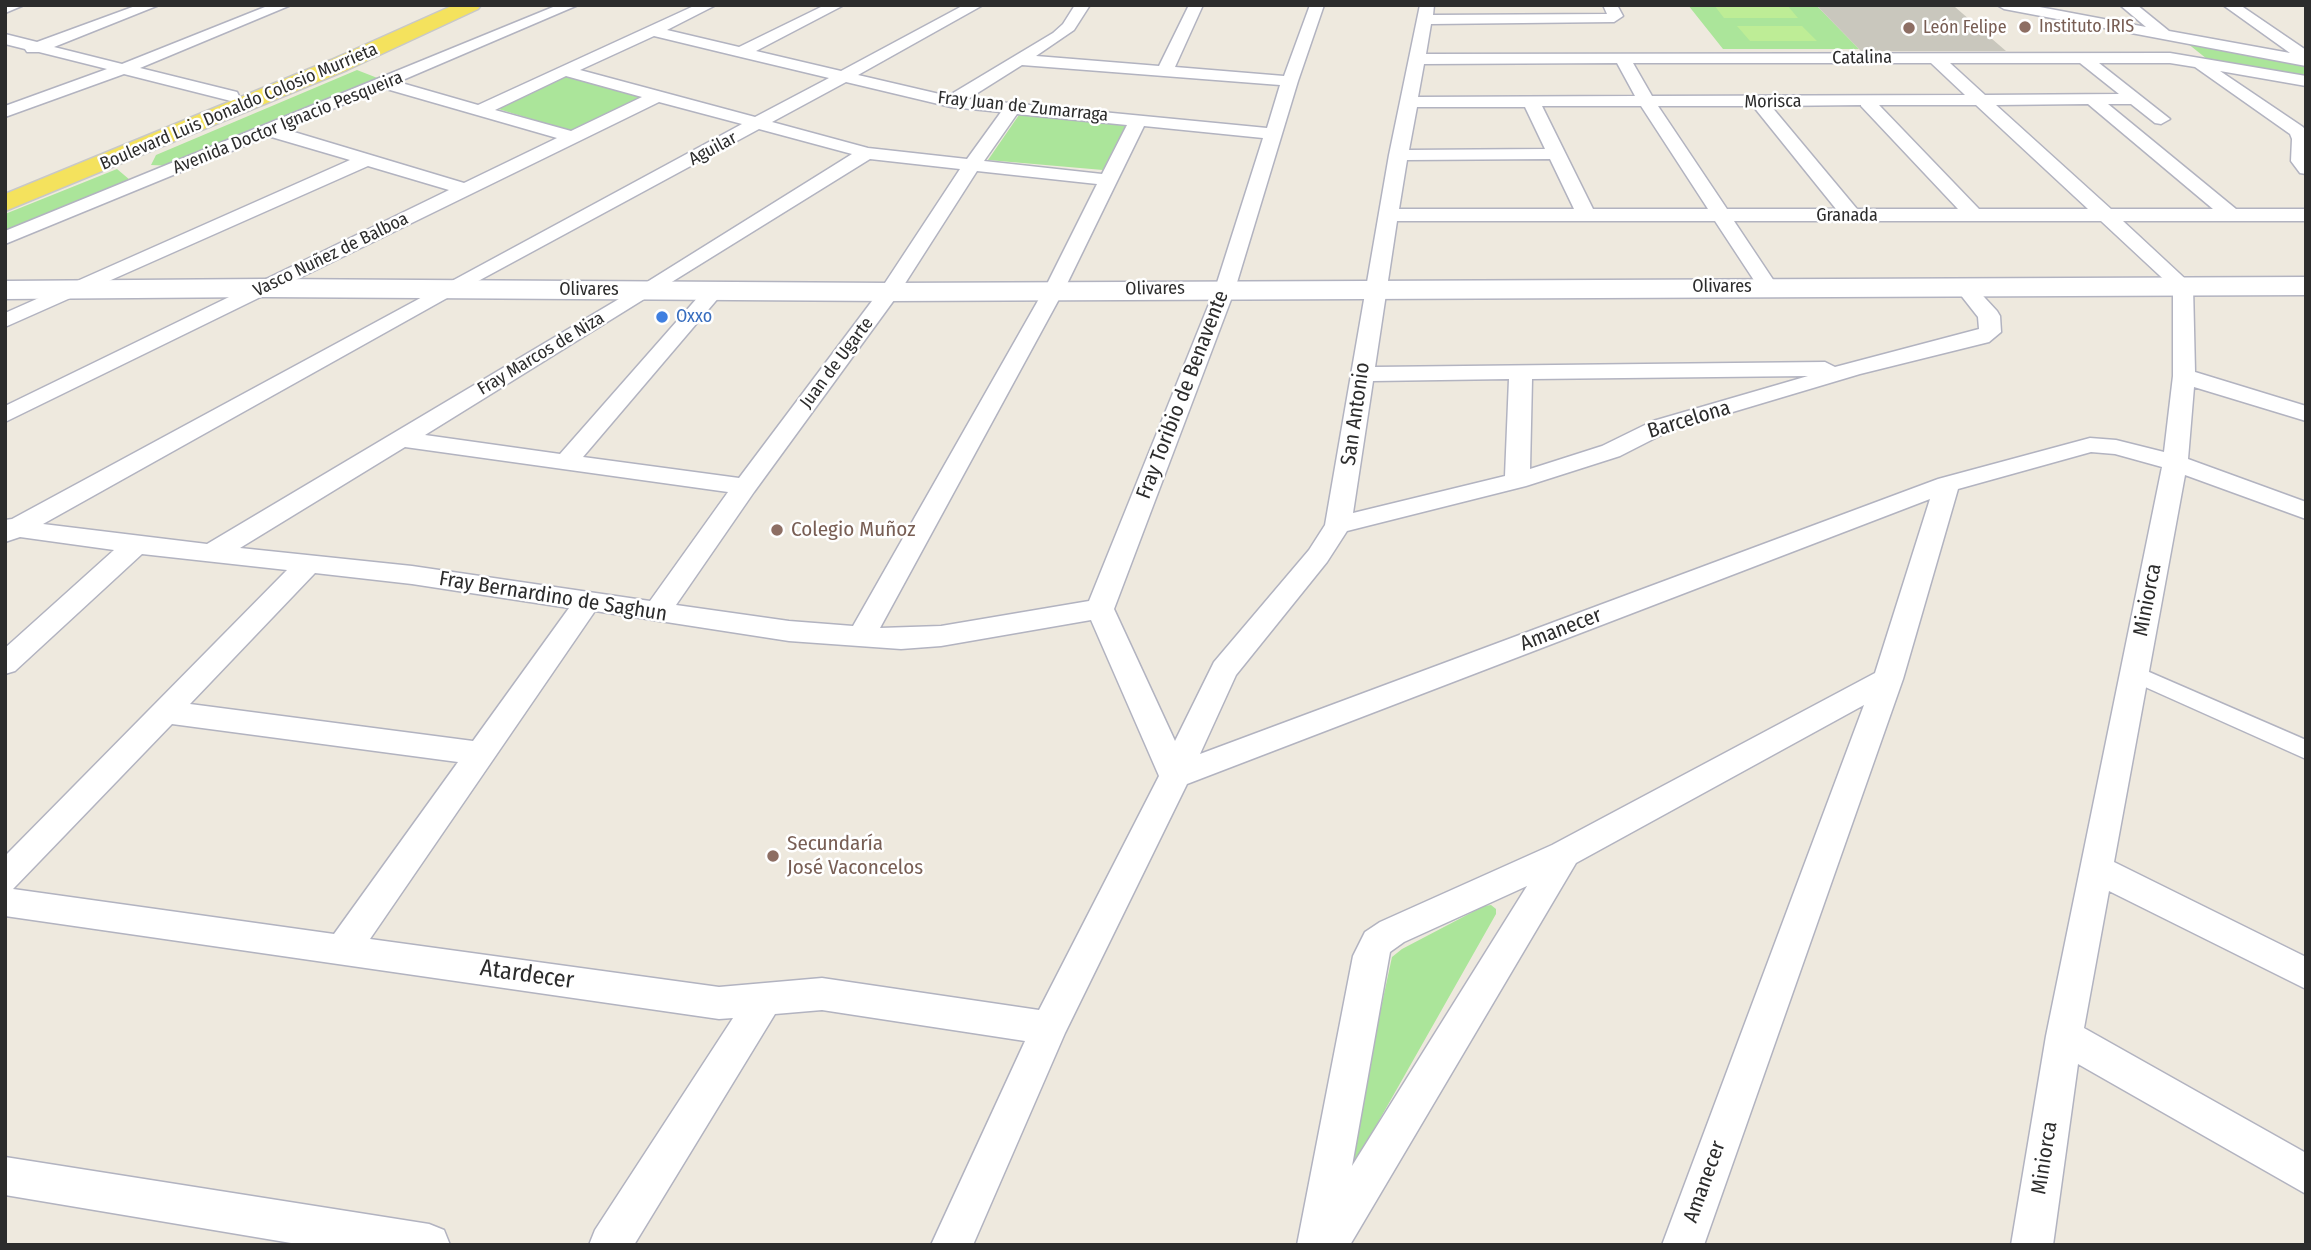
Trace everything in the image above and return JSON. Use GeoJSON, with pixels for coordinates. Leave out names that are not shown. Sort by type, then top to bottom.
{"type":"FeatureCollection","features":[{"type":"Feature","properties":{"kind":"main road","name":"Boulevard Luis Donaldo Colosio Murrieta"},"geometry":{"type":"LineString","coordinates":[[5,186],[231,96],[438,5]]}},
{"type":"Feature","properties":{"kind":"main road","name":"Boulevard Luis Donaldo Colosio Murrieta"},"geometry":{"type":"LineString","coordinates":[[5,203],[124,156],[383,46],[471,5]]}},
{"type":"Feature","properties":{"kind":"main road"},"geometry":{"type":"LineString","coordinates":[[124,156],[131,168],[154,177]]}},
{"type":"Feature","properties":{"kind":"main road","name":"Olivares"},"geometry":{"type":"LineString","coordinates":[[5,290],[265,288],[890,292],[1768,286],[1966,289],[2306,286]]}},
{"type":"Feature","properties":{"kind":"street"},"geometry":{"type":"LineString","coordinates":[[5,9],[18,5]]}},
{"type":"Feature","properties":{"kind":"street"},"geometry":{"type":"LineString","coordinates":[[5,58],[152,5]]}},
{"type":"Feature","properties":{"kind":"street"},"geometry":{"type":"LineString","coordinates":[[5,111],[124,69],[284,5]]}},
{"type":"Feature","properties":{"kind":"street","name":"Avenida Doctor Ignacio Pesqueira"},"geometry":{"type":"LineString","coordinates":[[5,239],[386,84],[571,5]]}},
{"type":"Feature","properties":{"kind":"street"},"geometry":{"type":"LineString","coordinates":[[480,110],[709,5]]}},
{"type":"Feature","properties":{"kind":"street"},"geometry":{"type":"LineString","coordinates":[[741,52],[837,5]]}},
{"type":"Feature","properties":{"kind":"street","name":"Aguilar"},"geometry":{"type":"LineString","coordinates":[[9,530],[976,5]]}},
{"type":"Feature","properties":{"kind":"street"},"geometry":{"type":"LineString","coordinates":[[951,102],[1064,32],[1083,5]]}},
{"type":"Feature","properties":{"kind":"street"},"geometry":{"type":"LineString","coordinates":[[1165,71],[1196,5]]}},
{"type":"Feature","properties":{"kind":"street","name":"Fray Toribio de Benavente"},"geometry":{"type":"LineString","coordinates":[[1100,609],[1224,289],[1317,5]]}},
{"type":"Feature","properties":{"kind":"street"},"geometry":{"type":"LineString","coordinates":[[1426,12],[1614,18],[1616,16],[1610,5]]}},
{"type":"Feature","properties":{"kind":"street"},"geometry":{"type":"LineString","coordinates":[[2004,5],[2306,59]]}},
{"type":"Feature","properties":{"kind":"street"},"geometry":{"type":"LineString","coordinates":[[2127,5],[2167,36]]}},
{"type":"Feature","properties":{"kind":"street"},"geometry":{"type":"LineString","coordinates":[[2230,5],[2306,59]]}},
{"type":"Feature","properties":{"kind":"street","name":"San Antonio"},"geometry":{"type":"LineString","coordinates":[[952,1245],[1049,1028],[1224,669],[1318,556],[1338,525],[1345,495],[1398,155],[1426,12]]}},
{"type":"Feature","properties":{"kind":"street","name":"Fray Juan de Zumarraga"},"geometry":{"type":"LineString","coordinates":[[653,31],[951,102],[1273,134]]}},
{"type":"Feature","properties":{"kind":"street"},"geometry":{"type":"LineString","coordinates":[[5,39],[231,96]]}},
{"type":"Feature","properties":{"kind":"street"},"geometry":{"type":"LineString","coordinates":[[1934,57],[2183,286]]}},
{"type":"Feature","properties":{"kind":"street"},"geometry":{"type":"LineString","coordinates":[[2082,57],[2161,119],[2120,121]]}},
{"type":"Feature","properties":{"kind":"street","name":"Catalina"},"geometry":{"type":"LineString","coordinates":[[1417,59],[2082,57],[2194,61],[2306,81]]}},
{"type":"Feature","properties":{"kind":"street"},"geometry":{"type":"LineString","coordinates":[[1622,59],[1647,102],[1768,286]]}},
{"type":"Feature","properties":{"kind":"street"},"geometry":{"type":"LineString","coordinates":[[1774,59],[1811,102]]}},
{"type":"Feature","properties":{"kind":"street"},"geometry":{"type":"LineString","coordinates":[[1021,60],[1290,81]]}},
{"type":"Feature","properties":{"kind":"street"},"geometry":{"type":"LineString","coordinates":[[2194,61],[2297,131],[2301,139],[2300,161],[2306,169]]}},
{"type":"Feature","properties":{"kind":"street"},"geometry":{"type":"LineString","coordinates":[[565,71],[867,153],[1108,180]]}},
{"type":"Feature","properties":{"kind":"street"},"geometry":{"type":"LineString","coordinates":[[386,84],[572,137]]}},
{"type":"Feature","properties":{"kind":"street","name":"Vasco Nuñez de Balboa"},"geometry":{"type":"LineString","coordinates":[[5,415],[657,96]]}},
{"type":"Feature","properties":{"kind":"street","name":"Morisca"},"geometry":{"type":"LineString","coordinates":[[1410,103],[2137,99]]}},
{"type":"Feature","properties":{"kind":"street"},"geometry":{"type":"LineString","coordinates":[[2093,100],[2230,214]]}},
{"type":"Feature","properties":{"kind":"street"},"geometry":{"type":"LineString","coordinates":[[1531,102],[1586,215]]}},
{"type":"Feature","properties":{"kind":"street"},"geometry":{"type":"LineString","coordinates":[[1759,102],[1852,216]]}},
{"type":"Feature","properties":{"kind":"street"},"geometry":{"type":"LineString","coordinates":[[1867,102],[1973,214]]}},
{"type":"Feature","properties":{"kind":"street","name":"Juan de Ugarte"},"geometry":{"type":"LineString","coordinates":[[656,613],[745,487],[890,292],[971,166],[1012,109]]}},
{"type":"Feature","properties":{"kind":"street"},"geometry":{"type":"LineString","coordinates":[[861,636],[1054,290],[1138,120]]}},
{"type":"Feature","properties":{"kind":"street"},"geometry":{"type":"LineString","coordinates":[[271,131],[464,189]]}},
{"type":"Feature","properties":{"kind":"street","name":"Fray Marcos de Niza"},"geometry":{"type":"LineString","coordinates":[[212,553],[646,291],[867,153]]}},
{"type":"Feature","properties":{"kind":"street"},"geometry":{"type":"LineString","coordinates":[[1398,155],[1555,154]]}},
{"type":"Feature","properties":{"kind":"street"},"geometry":{"type":"LineString","coordinates":[[5,321],[366,160]]}},
{"type":"Feature","properties":{"kind":"street","name":"Granada"},"geometry":{"type":"LineString","coordinates":[[1388,215],[2306,215]]}},
{"type":"Feature","properties":{"kind":"street","name":"Miniorca"},"geometry":{"type":"LineString","coordinates":[[2032,1245],[2064,1036],[2175,463],[2184,376],[2183,286]]}},
{"type":"Feature","properties":{"kind":"street","name":"Barcelona"},"geometry":{"type":"LineString","coordinates":[[1338,525],[1517,481],[1611,451],[1661,426],[1852,369],[1981,337],[1990,332],[1989,316],[1966,289]]}},
{"type":"Feature","properties":{"kind":"street"},"geometry":{"type":"LineString","coordinates":[[566,462],[713,292]]}},
{"type":"Feature","properties":{"kind":"street"},"geometry":{"type":"LineString","coordinates":[[1362,374],[1852,369]]}},
{"type":"Feature","properties":{"kind":"street"},"geometry":{"type":"LineString","coordinates":[[1517,481],[1521,372]]}},
{"type":"Feature","properties":{"kind":"street"},"geometry":{"type":"LineString","coordinates":[[2184,376],[2306,414]]}},
{"type":"Feature","properties":{"kind":"street"},"geometry":{"type":"LineString","coordinates":[[401,439],[745,487]]}},
{"type":"Feature","properties":{"kind":"street","name":"Amanecer"},"geometry":{"type":"LineString","coordinates":[[1174,776],[1947,484],[2090,445],[2116,447],[2175,463]]}},
{"type":"Feature","properties":{"kind":"street"},"geometry":{"type":"LineString","coordinates":[[2175,463],[2306,511]]}},
{"type":"Feature","properties":{"kind":"street","name":"Amanecer"},"geometry":{"type":"LineString","coordinates":[[1683,1245],[1888,679],[1947,484]]}},
{"type":"Feature","properties":{"kind":"street","name":"Fray Bernardino de Saghun"},"geometry":{"type":"LineString","coordinates":[[9,530],[412,575],[789,631],[901,639],[941,636],[1100,609]]}},
{"type":"Feature","properties":{"kind":"street"},"geometry":{"type":"LineString","coordinates":[[5,664],[136,545]]}},
{"type":"Feature","properties":{"kind":"street"},"geometry":{"type":"LineString","coordinates":[[5,878],[309,563]]}},
{"type":"Feature","properties":{"kind":"street"},"geometry":{"type":"LineString","coordinates":[[344,948],[587,603]]}},
{"type":"Feature","properties":{"kind":"street"},"geometry":{"type":"LineString","coordinates":[[1100,609],[1174,776]]}},
{"type":"Feature","properties":{"kind":"street"},"geometry":{"type":"LineString","coordinates":[[2133,673],[2306,750]]}},
{"type":"Feature","properties":{"kind":"street"},"geometry":{"type":"LineString","coordinates":[[1318,1245],[1371,956],[1377,942],[1392,932],[1564,854],[1888,679]]}},
{"type":"Feature","properties":{"kind":"street"},"geometry":{"type":"LineString","coordinates":[[166,712],[480,753]]}},
{"type":"Feature","properties":{"kind":"street"},"geometry":{"type":"LineString","coordinates":[[1328,1245],[1564,854]]}},
{"type":"Feature","properties":{"kind":"street"},"geometry":{"type":"LineString","coordinates":[[2097,869],[2306,974]]}},
{"type":"Feature","properties":{"kind":"street","name":"Atardecer"},"geometry":{"type":"LineString","coordinates":[[5,902],[719,1003],[821,994],[1049,1028]]}},
{"type":"Feature","properties":{"kind":"street"},"geometry":{"type":"LineString","coordinates":[[610,1245],[765,999]]}},
{"type":"Feature","properties":{"kind":"street"},"geometry":{"type":"LineString","coordinates":[[2064,1036],[2306,1175]]}},
{"type":"Feature","properties":{"kind":"street"},"geometry":{"type":"LineString","coordinates":[[5,1176],[429,1245]]}},
{"type":"Feature","properties":{"kind":"green space"},"geometry":{"type":"Polygon","coordinates":[[[1688,5],[1816,5],[1859,49],[1723,49],[1688,5]]]}},
{"type":"Feature","properties":{"kind":"green space"},"geometry":{"type":"Polygon","coordinates":[[[1714,5],[1787,5],[1798,18],[1724,18],[1714,5]]]}},
{"type":"Feature","properties":{"kind":"green space"},"geometry":{"type":"Polygon","coordinates":[[[1737,26],[1802,26],[1817,41],[1750,41],[1737,26]]]}},
{"type":"Feature","properties":{"kind":"green space"},"geometry":{"type":"Polygon","coordinates":[[[2187,43],[2306,66],[2306,77],[2207,59],[2187,43]]]}},
{"type":"Feature","properties":{"kind":"green space"},"geometry":{"type":"Polygon","coordinates":[[[357,70],[380,79],[175,166],[151,165],[156,155],[357,70]]]}},
{"type":"Feature","properties":{"kind":"green space"},"geometry":{"type":"Polygon","coordinates":[[[567,75],[643,96],[571,131],[495,108],[567,75]]]}},
{"type":"Feature","properties":{"kind":"green space"},"geometry":{"type":"Polygon","coordinates":[[[1021,112],[1128,121],[1103,170],[988,160],[1021,112]]]}},
{"type":"Feature","properties":{"kind":"green space"},"geometry":{"type":"Polygon","coordinates":[[[117,169],[130,180],[5,232],[5,214],[117,169]]]}},
{"type":"Feature","properties":{"kind":"green space"},"geometry":{"type":"Polygon","coordinates":[[[1491,905],[1496,909],[1496,914],[1351,1170],[1349,1156],[1392,957],[1402,949],[1484,906],[1491,905]]]}},
{"type":"Feature","properties":{"kind":"building","name":"León Felipe"},"geometry":{"type":"Polygon","coordinates":[[[1816,5],[1955,7],[2006,51],[1861,51],[1816,5]]]}},
{"type":"Feature","properties":{"kind":"place","name":"Instituto IRIS"},"geometry":{"type":"Point","coordinates":[2025,27]}},
{"type":"Feature","properties":{"kind":"place","name":"León Felipe"},"geometry":{"type":"Point","coordinates":[1909,28]}},
{"type":"Feature","properties":{"kind":"place","name":"Oxxo"},"geometry":{"type":"Point","coordinates":[662,317]}},
{"type":"Feature","properties":{"kind":"place","name":"Colegio Muñoz"},"geometry":{"type":"Point","coordinates":[777,530]}},
{"type":"Feature","properties":{"kind":"place","name":"Secundaría José Vaconcelos"},"geometry":{"type":"Point","coordinates":[773,856]}}]}
